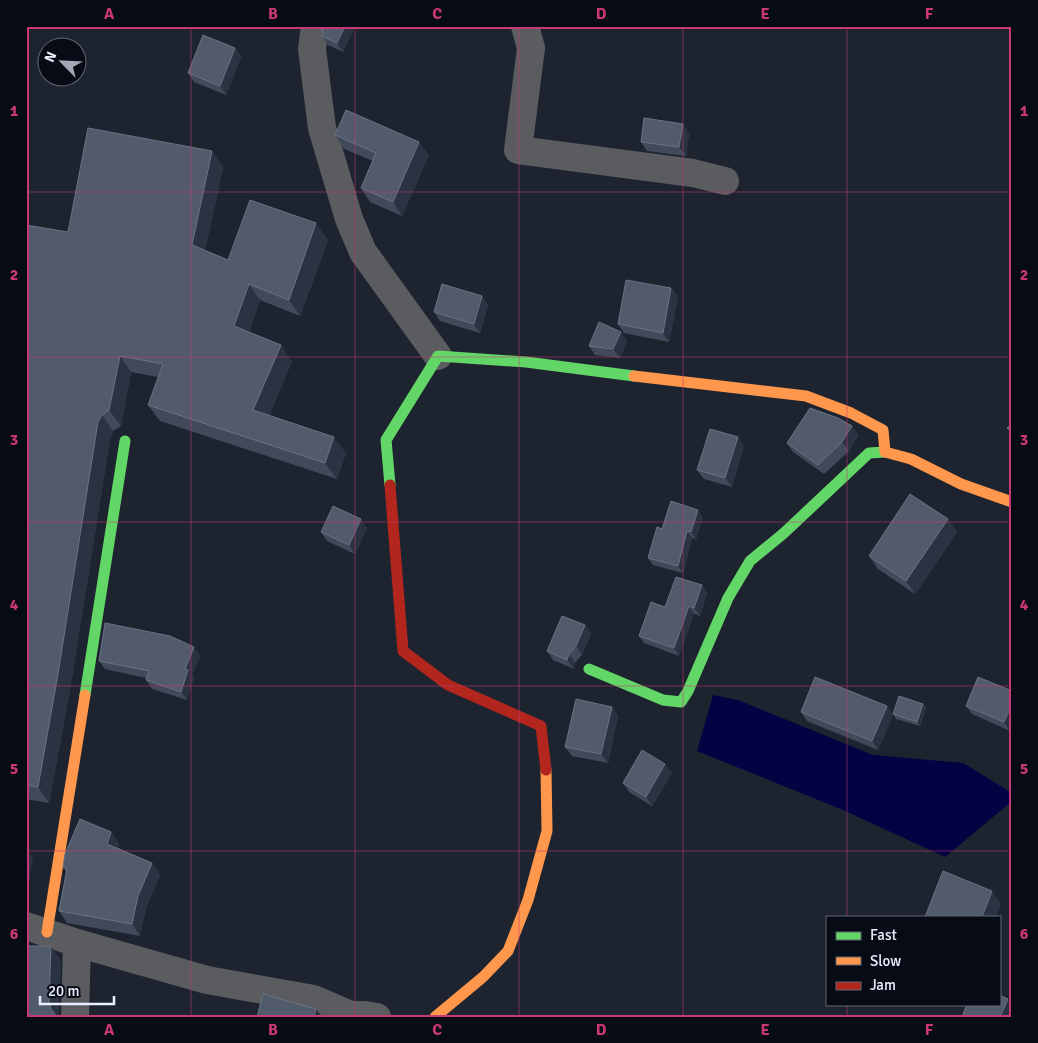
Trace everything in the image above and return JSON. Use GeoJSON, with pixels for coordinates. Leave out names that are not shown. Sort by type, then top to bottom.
{"type":"FeatureCollection","features":[{"type":"Feature","properties":{"kind":"street"},"geometry":{"type":"LineString","coordinates":[[315,26],[312,48],[322,128],[349,219],[363,252],[438,356]]}},
{"type":"Feature","properties":{"kind":"street"},"geometry":{"type":"LineString","coordinates":[[525,26],[531,48],[518,150],[692,172],[725,181]]}},
{"type":"Feature","properties":{"kind":"street"},"geometry":{"type":"LineString","coordinates":[[438,356],[526,362],[756,392],[806,396],[851,413],[883,430],[885,452]]}},
{"type":"Feature","properties":{"kind":"street"},"geometry":{"type":"LineString","coordinates":[[435,1017],[464,994],[508,951],[528,900],[547,831],[546,766],[541,726],[448,685],[403,651],[386,440],[438,356]]}},
{"type":"Feature","properties":{"kind":"street"},"geometry":{"type":"LineString","coordinates":[[125,441],[36,929],[77,943],[207,980],[314,999],[359,1016]]}},
{"type":"Feature","properties":{"kind":"street"},"geometry":{"type":"LineString","coordinates":[[589,669],[663,700],[681,702],[688,692],[728,598],[750,561],[784,533],[868,453],[885,452],[911,460],[961,484],[1012,502]]}},
{"type":"Feature","properties":{"kind":"street"},"geometry":{"type":"LineString","coordinates":[[75,1017],[77,943]]}},
{"type":"Feature","properties":{"kind":"shaded area"},"geometry":{"type":"Polygon","coordinates":[[[713,695],[738,700],[873,755],[963,763],[1012,793],[1012,801],[945,857],[843,810],[697,751],[713,695]]]}},
{"type":"Feature","properties":{"kind":"building"},"geometry":{"type":"Polygon","coordinates":[[[323,26],[345,26],[337,43],[322,36],[323,26]]]}},
{"type":"Feature","properties":{"kind":"building"},"geometry":{"type":"Polygon","coordinates":[[[203,35],[235,48],[220,86],[188,73],[203,35]]]}},
{"type":"Feature","properties":{"kind":"building"},"geometry":{"type":"Polygon","coordinates":[[[346,110],[419,142],[393,202],[361,188],[376,153],[335,135],[346,110]]]}},
{"type":"Feature","properties":{"kind":"building"},"geometry":{"type":"Polygon","coordinates":[[[644,118],[683,124],[679,147],[641,142],[644,118]]]}},
{"type":"Feature","properties":{"kind":"building"},"geometry":{"type":"Polygon","coordinates":[[[88,128],[212,151],[192,245],[228,260],[250,200],[316,223],[289,300],[249,284],[234,326],[281,345],[253,410],[334,437],[325,463],[148,405],[163,364],[120,356],[109,410],[102,415],[98,422],[38,787],[26,785],[26,225],[68,232],[88,128]]]}},
{"type":"Feature","properties":{"kind":"building"},"geometry":{"type":"Polygon","coordinates":[[[626,280],[671,288],[663,333],[618,324],[626,280]]]}},
{"type":"Feature","properties":{"kind":"building"},"geometry":{"type":"Polygon","coordinates":[[[442,284],[482,296],[474,324],[434,312],[442,284]]]}},
{"type":"Feature","properties":{"kind":"building"},"geometry":{"type":"Polygon","coordinates":[[[599,322],[621,332],[613,349],[589,346],[599,322]]]}},
{"type":"Feature","properties":{"kind":"building"},"geometry":{"type":"Polygon","coordinates":[[[810,408],[838,418],[852,426],[842,442],[818,465],[787,443],[810,408]]]}},
{"type":"Feature","properties":{"kind":"building"},"geometry":{"type":"Polygon","coordinates":[[[1012,423],[1012,433],[1007,428],[1012,423]]]}},
{"type":"Feature","properties":{"kind":"building"},"geometry":{"type":"Polygon","coordinates":[[[710,429],[738,437],[725,478],[697,470],[710,429]]]}},
{"type":"Feature","properties":{"kind":"building"},"geometry":{"type":"Polygon","coordinates":[[[910,494],[948,519],[906,581],[869,556],[910,494]]]}},
{"type":"Feature","properties":{"kind":"building"},"geometry":{"type":"Polygon","coordinates":[[[671,501],[698,510],[691,532],[687,531],[678,566],[648,558],[657,527],[662,529],[671,501]]]}},
{"type":"Feature","properties":{"kind":"building"},"geometry":{"type":"Polygon","coordinates":[[[333,506],[361,519],[349,545],[321,532],[333,506]]]}},
{"type":"Feature","properties":{"kind":"building"},"geometry":{"type":"Polygon","coordinates":[[[676,577],[702,585],[694,608],[689,606],[674,648],[639,636],[651,602],[665,607],[676,577]]]}},
{"type":"Feature","properties":{"kind":"building"},"geometry":{"type":"Polygon","coordinates":[[[562,616],[585,625],[576,646],[569,654],[567,660],[547,651],[562,616]]]}},
{"type":"Feature","properties":{"kind":"building"},"geometry":{"type":"Polygon","coordinates":[[[105,623],[170,636],[194,647],[185,669],[188,670],[181,692],[146,680],[149,671],[99,661],[105,623]]]}},
{"type":"Feature","properties":{"kind":"building"},"geometry":{"type":"Polygon","coordinates":[[[815,677],[887,706],[872,741],[801,712],[815,677]]]}},
{"type":"Feature","properties":{"kind":"building"},"geometry":{"type":"Polygon","coordinates":[[[978,677],[1012,691],[1012,704],[1004,722],[966,706],[978,677]]]}},
{"type":"Feature","properties":{"kind":"building"},"geometry":{"type":"Polygon","coordinates":[[[899,696],[923,704],[917,722],[893,714],[899,696]]]}},
{"type":"Feature","properties":{"kind":"building"},"geometry":{"type":"Polygon","coordinates":[[[576,699],[612,707],[601,754],[565,747],[576,699]]]}},
{"type":"Feature","properties":{"kind":"building"},"geometry":{"type":"Polygon","coordinates":[[[642,750],[665,764],[646,797],[623,783],[642,750]]]}},
{"type":"Feature","properties":{"kind":"building"},"geometry":{"type":"Polygon","coordinates":[[[80,819],[111,832],[107,844],[152,863],[138,896],[132,924],[59,911],[67,869],[63,867],[65,854],[80,819]]]}},
{"type":"Feature","properties":{"kind":"building"},"geometry":{"type":"Polygon","coordinates":[[[943,871],[992,891],[982,916],[925,916],[943,871]]]}},
{"type":"Feature","properties":{"kind":"building"},"geometry":{"type":"Polygon","coordinates":[[[26,946],[51,946],[49,1002],[55,1017],[26,1017],[26,946]]]}},
{"type":"Feature","properties":{"kind":"building"},"geometry":{"type":"Polygon","coordinates":[[[263,994],[316,1009],[314,1017],[257,1017],[263,994]]]}},
{"type":"Feature","properties":{"kind":"building"},"geometry":{"type":"Polygon","coordinates":[[[1000,995],[1008,999],[1000,1017],[962,1017],[966,1006],[1000,1006],[1000,995]]]}},
{"type":"Feature","properties":{"kind":"traffic: fast"},"geometry":{"type":"LineString","coordinates":[[390,485],[386,440],[438,356],[526,362],[634,376]]}},
{"type":"Feature","properties":{"kind":"traffic: fast"},"geometry":{"type":"LineString","coordinates":[[85,695],[125,441]]}},
{"type":"Feature","properties":{"kind":"traffic: fast"},"geometry":{"type":"LineString","coordinates":[[589,669],[663,700],[681,702],[688,691],[728,598],[750,561],[784,533],[869,453],[885,452]]}},
{"type":"Feature","properties":{"kind":"traffic: slow"},"geometry":{"type":"LineString","coordinates":[[634,376],[806,396],[851,413],[883,430],[885,452],[911,459],[961,484],[1012,502]]}},
{"type":"Feature","properties":{"kind":"traffic: slow"},"geometry":{"type":"LineString","coordinates":[[47,932],[85,695]]}},
{"type":"Feature","properties":{"kind":"traffic: slow"},"geometry":{"type":"LineString","coordinates":[[435,1017],[483,977],[508,951],[528,900],[547,831],[546,770]]}},
{"type":"Feature","properties":{"kind":"traffic: jam"},"geometry":{"type":"LineString","coordinates":[[390,485],[403,651],[448,685],[541,726],[546,770]]}}]}
